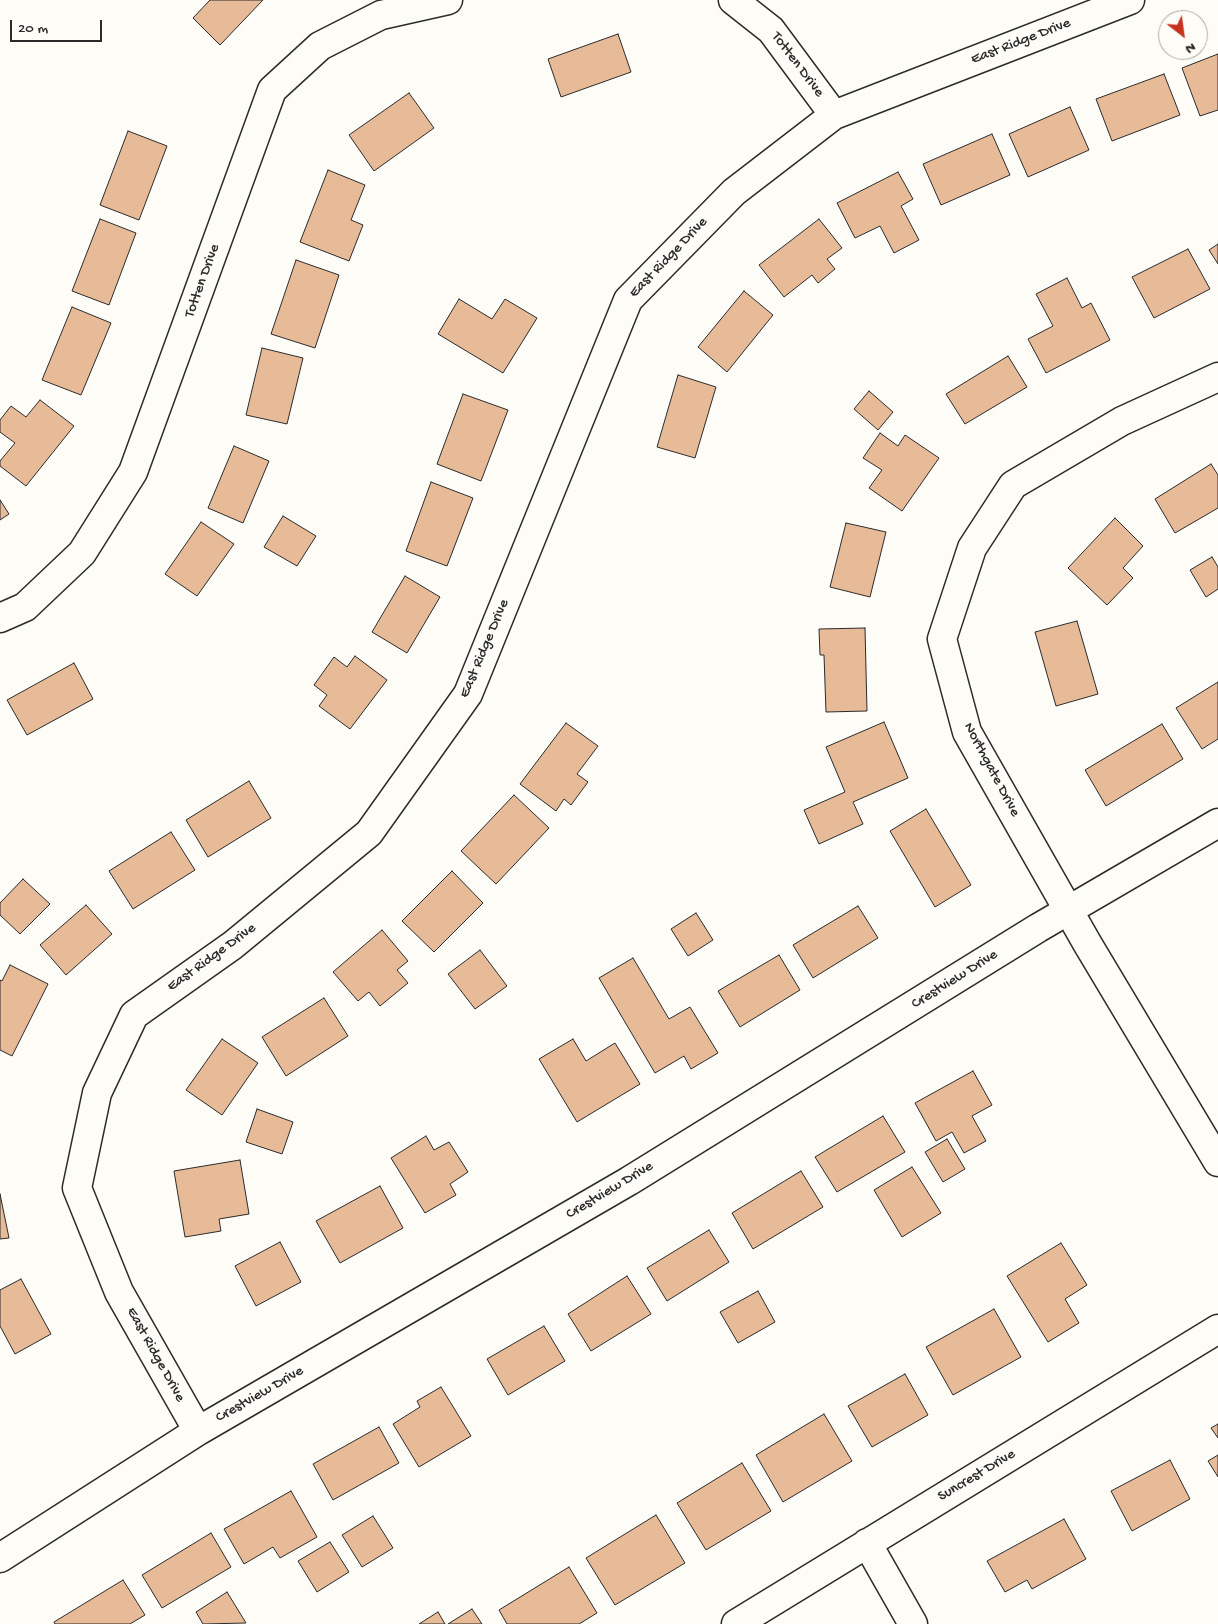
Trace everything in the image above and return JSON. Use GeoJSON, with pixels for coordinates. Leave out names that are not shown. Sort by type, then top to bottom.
{"type":"FeatureCollection","features":[{"type":"Feature","properties":{"kind":"street","name":"Totten Drive"},"geometry":{"type":"LineString","coordinates":[[0,618],[25,607],[82,554],[133,472],[272,90],[320,46],[381,15],[448,0]]}},
{"type":"Feature","properties":{"kind":"street","name":"Totten Drive"},"geometry":{"type":"LineString","coordinates":[[734,0],[771,30],[834,115]]}},
{"type":"Feature","properties":{"kind":"street","name":"East Ridge Drive"},"geometry":{"type":"LineString","coordinates":[[198,1431],[119,1292],[77,1188],[97,1092],[134,1015],[233,945],[369,833],[468,694],[628,300],[734,192],[834,115],[1130,0]]}},
{"type":"Feature","properties":{"kind":"street","name":"Northgate Drive"},"geometry":{"type":"LineString","coordinates":[[1218,377],[1122,421],[1013,485],[972,548],[942,639],[968,732],[1069,911],[1218,1162]]}},
{"type":"Feature","properties":{"kind":"street","name":"Crestview Drive"},"geometry":{"type":"LineString","coordinates":[[0,1558],[198,1431],[628,1181],[1031,933],[1218,823]]}},
{"type":"Feature","properties":{"kind":"street","name":"Suncrest Drive"},"geometry":{"type":"LineString","coordinates":[[736,1624],[1218,1329]]}},
{"type":"Feature","properties":{"kind":"street"},"geometry":{"type":"LineString","coordinates":[[867,1543],[913,1624]]}},
{"type":"Feature","properties":{"kind":"building"},"geometry":{"type":"Polygon","coordinates":[[[210,0],[263,0],[220,45],[193,18],[210,0]]]}},
{"type":"Feature","properties":{"kind":"building"},"geometry":{"type":"Polygon","coordinates":[[[618,34],[631,72],[561,97],[548,59],[618,34]]]}},
{"type":"Feature","properties":{"kind":"building"},"geometry":{"type":"Polygon","coordinates":[[[1218,54],[1218,110],[1200,116],[1182,68],[1203,60],[1208,60],[1208,58],[1218,54]]]}},
{"type":"Feature","properties":{"kind":"building"},"geometry":{"type":"Polygon","coordinates":[[[1164,74],[1180,115],[1112,141],[1096,99],[1164,74]]]}},
{"type":"Feature","properties":{"kind":"building"},"geometry":{"type":"Polygon","coordinates":[[[409,93],[434,128],[374,171],[349,135],[409,93]]]}},
{"type":"Feature","properties":{"kind":"building"},"geometry":{"type":"Polygon","coordinates":[[[1070,107],[1089,150],[1028,177],[1009,134],[1070,107]]]}},
{"type":"Feature","properties":{"kind":"building"},"geometry":{"type":"Polygon","coordinates":[[[128,131],[167,146],[139,220],[100,205],[128,131]]]}},
{"type":"Feature","properties":{"kind":"building"},"geometry":{"type":"Polygon","coordinates":[[[992,134],[1010,175],[941,205],[923,164],[992,134]]]}},
{"type":"Feature","properties":{"kind":"building"},"geometry":{"type":"Polygon","coordinates":[[[328,170],[365,185],[351,220],[363,225],[349,261],[300,242],[328,170]]]}},
{"type":"Feature","properties":{"kind":"building"},"geometry":{"type":"Polygon","coordinates":[[[898,172],[913,199],[901,206],[919,240],[894,253],[880,226],[855,238],[837,203],[898,172]]]}},
{"type":"Feature","properties":{"kind":"building"},"geometry":{"type":"Polygon","coordinates":[[[100,219],[136,233],[109,305],[72,291],[100,219]]]}},
{"type":"Feature","properties":{"kind":"building"},"geometry":{"type":"Polygon","coordinates":[[[819,219],[842,248],[827,259],[835,269],[818,283],[812,275],[784,297],[759,265],[819,219]]]}},
{"type":"Feature","properties":{"kind":"building"},"geometry":{"type":"Polygon","coordinates":[[[1218,244],[1218,264],[1209,250],[1218,244]]]}},
{"type":"Feature","properties":{"kind":"building"},"geometry":{"type":"Polygon","coordinates":[[[1188,249],[1210,289],[1154,318],[1132,277],[1188,249]]]}},
{"type":"Feature","properties":{"kind":"building"},"geometry":{"type":"Polygon","coordinates":[[[296,260],[339,275],[315,348],[271,334],[296,260]]]}},
{"type":"Feature","properties":{"kind":"building"},"geometry":{"type":"Polygon","coordinates":[[[1067,278],[1082,308],[1091,303],[1110,340],[1046,373],[1028,339],[1053,326],[1036,294],[1067,278]]]}},
{"type":"Feature","properties":{"kind":"building"},"geometry":{"type":"Polygon","coordinates":[[[744,291],[773,315],[727,372],[698,347],[744,291]]]}},
{"type":"Feature","properties":{"kind":"building"},"geometry":{"type":"Polygon","coordinates":[[[459,299],[492,319],[505,299],[537,318],[503,373],[438,334],[459,299]]]}},
{"type":"Feature","properties":{"kind":"building"},"geometry":{"type":"Polygon","coordinates":[[[72,307],[111,323],[81,395],[42,380],[72,307]]]}},
{"type":"Feature","properties":{"kind":"building"},"geometry":{"type":"Polygon","coordinates":[[[262,348],[303,358],[287,424],[246,415],[262,348]]]}},
{"type":"Feature","properties":{"kind":"building"},"geometry":{"type":"Polygon","coordinates":[[[1008,356],[1027,387],[965,424],[946,394],[1008,356]]]}},
{"type":"Feature","properties":{"kind":"building"},"geometry":{"type":"Polygon","coordinates":[[[678,375],[716,387],[695,458],[657,447],[678,375]]]}},
{"type":"Feature","properties":{"kind":"building"},"geometry":{"type":"Polygon","coordinates":[[[869,391],[893,412],[878,430],[854,409],[869,391]]]}},
{"type":"Feature","properties":{"kind":"building"},"geometry":{"type":"Polygon","coordinates":[[[463,394],[508,410],[481,481],[437,464],[463,394]]]}},
{"type":"Feature","properties":{"kind":"building"},"geometry":{"type":"Polygon","coordinates":[[[40,400],[74,426],[26,486],[0,466],[0,461],[15,443],[0,432],[0,420],[11,406],[26,417],[40,400]]]}},
{"type":"Feature","properties":{"kind":"building"},"geometry":{"type":"Polygon","coordinates":[[[880,433],[898,446],[905,435],[939,458],[902,511],[869,488],[882,470],[863,458],[880,433]]]}},
{"type":"Feature","properties":{"kind":"building"},"geometry":{"type":"Polygon","coordinates":[[[234,446],[269,461],[243,523],[208,508],[234,446]]]}},
{"type":"Feature","properties":{"kind":"building"},"geometry":{"type":"Polygon","coordinates":[[[1211,464],[1218,475],[1218,508],[1175,533],[1155,499],[1211,464]]]}},
{"type":"Feature","properties":{"kind":"building"},"geometry":{"type":"Polygon","coordinates":[[[431,482],[473,498],[447,566],[406,551],[431,482]]]}},
{"type":"Feature","properties":{"kind":"building"},"geometry":{"type":"Polygon","coordinates":[[[0,500],[9,514],[0,520],[0,500]]]}},
{"type":"Feature","properties":{"kind":"building"},"geometry":{"type":"Polygon","coordinates":[[[283,516],[316,536],[297,566],[264,547],[283,516]]]}},
{"type":"Feature","properties":{"kind":"building"},"geometry":{"type":"Polygon","coordinates":[[[1115,518],[1143,546],[1123,568],[1133,578],[1107,605],[1068,568],[1115,518]]]}},
{"type":"Feature","properties":{"kind":"building"},"geometry":{"type":"Polygon","coordinates":[[[201,522],[234,544],[197,596],[165,574],[201,522]]]}},
{"type":"Feature","properties":{"kind":"building"},"geometry":{"type":"Polygon","coordinates":[[[846,523],[886,532],[870,597],[830,587],[846,523]]]}},
{"type":"Feature","properties":{"kind":"building"},"geometry":{"type":"Polygon","coordinates":[[[1212,557],[1218,567],[1218,589],[1206,597],[1190,570],[1212,557]]]}},
{"type":"Feature","properties":{"kind":"building"},"geometry":{"type":"Polygon","coordinates":[[[405,576],[440,597],[407,653],[372,632],[405,576]]]}},
{"type":"Feature","properties":{"kind":"building"},"geometry":{"type":"Polygon","coordinates":[[[1077,621],[1098,694],[1056,706],[1035,632],[1077,621]]]}},
{"type":"Feature","properties":{"kind":"building"},"geometry":{"type":"Polygon","coordinates":[[[865,628],[867,711],[826,712],[824,655],[820,655],[819,629],[865,628]]]}},
{"type":"Feature","properties":{"kind":"building"},"geometry":{"type":"Polygon","coordinates":[[[355,656],[387,680],[350,729],[319,706],[327,695],[314,685],[334,657],[347,667],[355,656]]]}},
{"type":"Feature","properties":{"kind":"building"},"geometry":{"type":"Polygon","coordinates":[[[74,663],[93,699],[27,735],[7,700],[74,663]]]}},
{"type":"Feature","properties":{"kind":"building"},"geometry":{"type":"Polygon","coordinates":[[[1218,682],[1218,739],[1202,749],[1176,708],[1218,682]]]}},
{"type":"Feature","properties":{"kind":"building"},"geometry":{"type":"Polygon","coordinates":[[[884,722],[908,778],[853,802],[863,824],[819,844],[804,810],[845,792],[826,747],[884,722]]]}},
{"type":"Feature","properties":{"kind":"building"},"geometry":{"type":"Polygon","coordinates":[[[566,723],[598,746],[577,774],[588,782],[571,805],[564,799],[556,811],[520,784],[566,723]]]}},
{"type":"Feature","properties":{"kind":"building"},"geometry":{"type":"Polygon","coordinates":[[[1162,724],[1183,759],[1106,806],[1085,770],[1162,724]]]}},
{"type":"Feature","properties":{"kind":"building"},"geometry":{"type":"Polygon","coordinates":[[[249,781],[271,818],[208,857],[186,820],[249,781]]]}},
{"type":"Feature","properties":{"kind":"building"},"geometry":{"type":"Polygon","coordinates":[[[514,795],[549,828],[496,884],[461,851],[514,795]]]}},
{"type":"Feature","properties":{"kind":"building"},"geometry":{"type":"Polygon","coordinates":[[[926,809],[971,885],[935,907],[890,831],[926,809]]]}},
{"type":"Feature","properties":{"kind":"building"},"geometry":{"type":"Polygon","coordinates":[[[171,832],[195,870],[133,909],[109,871],[171,832]]]}},
{"type":"Feature","properties":{"kind":"building"},"geometry":{"type":"Polygon","coordinates":[[[452,871],[483,903],[434,952],[402,921],[452,871]]]}},
{"type":"Feature","properties":{"kind":"building"},"geometry":{"type":"Polygon","coordinates":[[[23,879],[50,904],[20,934],[0,915],[0,903],[23,879]]]}},
{"type":"Feature","properties":{"kind":"building"},"geometry":{"type":"Polygon","coordinates":[[[86,905],[112,934],[66,975],[40,945],[86,905]]]}},
{"type":"Feature","properties":{"kind":"building"},"geometry":{"type":"Polygon","coordinates":[[[858,906],[878,938],[813,978],[793,945],[858,906]]]}},
{"type":"Feature","properties":{"kind":"building"},"geometry":{"type":"Polygon","coordinates":[[[696,913],[713,940],[688,956],[671,929],[696,913]]]}},
{"type":"Feature","properties":{"kind":"building"},"geometry":{"type":"Polygon","coordinates":[[[382,930],[408,961],[397,970],[408,983],[380,1006],[369,992],[358,1001],[333,972],[382,930]]]}},
{"type":"Feature","properties":{"kind":"building"},"geometry":{"type":"Polygon","coordinates":[[[480,950],[507,986],[475,1009],[448,974],[480,950]]]}},
{"type":"Feature","properties":{"kind":"building"},"geometry":{"type":"Polygon","coordinates":[[[779,955],[800,990],[740,1027],[718,991],[779,955]]]}},
{"type":"Feature","properties":{"kind":"building"},"geometry":{"type":"Polygon","coordinates":[[[633,958],[669,1019],[690,1007],[718,1053],[691,1069],[684,1056],[655,1073],[599,978],[633,958]]]}},
{"type":"Feature","properties":{"kind":"building"},"geometry":{"type":"Polygon","coordinates":[[[10,965],[48,984],[12,1056],[0,1050],[0,980],[2,981],[10,965]]]}},
{"type":"Feature","properties":{"kind":"building"},"geometry":{"type":"Polygon","coordinates":[[[324,998],[348,1036],[286,1076],[262,1037],[324,998]]]}},
{"type":"Feature","properties":{"kind":"building"},"geometry":{"type":"Polygon","coordinates":[[[222,1039],[258,1063],[222,1115],[186,1090],[222,1039]]]}},
{"type":"Feature","properties":{"kind":"building"},"geometry":{"type":"Polygon","coordinates":[[[573,1039],[586,1061],[615,1043],[640,1084],[577,1122],[539,1059],[573,1039]]]}},
{"type":"Feature","properties":{"kind":"building"},"geometry":{"type":"Polygon","coordinates":[[[973,1071],[992,1105],[972,1116],[986,1141],[964,1153],[952,1132],[936,1141],[915,1103],[973,1071]]]}},
{"type":"Feature","properties":{"kind":"building"},"geometry":{"type":"Polygon","coordinates":[[[257,1109],[293,1122],[282,1154],[246,1142],[257,1109]]]}},
{"type":"Feature","properties":{"kind":"building"},"geometry":{"type":"Polygon","coordinates":[[[883,1116],[905,1152],[837,1192],[815,1157],[883,1116]]]}},
{"type":"Feature","properties":{"kind":"building"},"geometry":{"type":"Polygon","coordinates":[[[426,1136],[434,1150],[449,1142],[468,1172],[450,1184],[456,1195],[425,1213],[391,1158],[426,1136]]]}},
{"type":"Feature","properties":{"kind":"building"},"geometry":{"type":"Polygon","coordinates":[[[947,1139],[965,1169],[943,1182],[925,1152],[947,1139]]]}},
{"type":"Feature","properties":{"kind":"building"},"geometry":{"type":"Polygon","coordinates":[[[240,1160],[249,1214],[219,1219],[221,1231],[185,1237],[174,1171],[240,1160]]]}},
{"type":"Feature","properties":{"kind":"building"},"geometry":{"type":"Polygon","coordinates":[[[912,1167],[941,1213],[902,1237],[874,1190],[912,1167]]]}},
{"type":"Feature","properties":{"kind":"building"},"geometry":{"type":"Polygon","coordinates":[[[801,1171],[823,1207],[753,1249],[732,1213],[801,1171]]]}},
{"type":"Feature","properties":{"kind":"building"},"geometry":{"type":"Polygon","coordinates":[[[380,1186],[403,1228],[340,1263],[316,1221],[380,1186]]]}},
{"type":"Feature","properties":{"kind":"building"},"geometry":{"type":"Polygon","coordinates":[[[0,1194],[9,1238],[0,1239],[0,1194]]]}},
{"type":"Feature","properties":{"kind":"building"},"geometry":{"type":"Polygon","coordinates":[[[709,1230],[729,1262],[667,1301],[647,1268],[709,1230]]]}},
{"type":"Feature","properties":{"kind":"building"},"geometry":{"type":"Polygon","coordinates":[[[280,1242],[301,1282],[256,1306],[235,1266],[280,1242]]]}},
{"type":"Feature","properties":{"kind":"building"},"geometry":{"type":"Polygon","coordinates":[[[1061,1243],[1087,1285],[1065,1299],[1079,1323],[1048,1342],[1007,1276],[1061,1243]]]}},
{"type":"Feature","properties":{"kind":"building"},"geometry":{"type":"Polygon","coordinates":[[[627,1276],[651,1314],[591,1351],[568,1314],[627,1276]]]}},
{"type":"Feature","properties":{"kind":"building"},"geometry":{"type":"Polygon","coordinates":[[[21,1279],[51,1334],[15,1354],[0,1326],[0,1290],[21,1279]]]}},
{"type":"Feature","properties":{"kind":"building"},"geometry":{"type":"Polygon","coordinates":[[[758,1291],[775,1322],[738,1343],[720,1312],[758,1291]]]}},
{"type":"Feature","properties":{"kind":"building"},"geometry":{"type":"Polygon","coordinates":[[[994,1309],[1021,1357],[953,1395],[926,1347],[994,1309]]]}},
{"type":"Feature","properties":{"kind":"building"},"geometry":{"type":"Polygon","coordinates":[[[544,1326],[565,1361],[508,1395],[487,1359],[544,1326]]]}},
{"type":"Feature","properties":{"kind":"building"},"geometry":{"type":"Polygon","coordinates":[[[905,1374],[928,1415],[872,1447],[848,1406],[905,1374]]]}},
{"type":"Feature","properties":{"kind":"building"},"geometry":{"type":"Polygon","coordinates":[[[441,1387],[471,1436],[419,1467],[393,1424],[420,1407],[417,1401],[441,1387]]]}},
{"type":"Feature","properties":{"kind":"building"},"geometry":{"type":"Polygon","coordinates":[[[824,1414],[852,1461],[783,1502],[756,1455],[824,1414]]]}},
{"type":"Feature","properties":{"kind":"building"},"geometry":{"type":"Polygon","coordinates":[[[1218,1424],[1218,1438],[1211,1428],[1218,1424]]]}},
{"type":"Feature","properties":{"kind":"building"},"geometry":{"type":"Polygon","coordinates":[[[379,1427],[399,1463],[333,1500],[313,1464],[379,1427]]]}},
{"type":"Feature","properties":{"kind":"building"},"geometry":{"type":"Polygon","coordinates":[[[1218,1455],[1218,1477],[1208,1461],[1218,1455]]]}},
{"type":"Feature","properties":{"kind":"building"},"geometry":{"type":"Polygon","coordinates":[[[1170,1460],[1190,1499],[1132,1531],[1111,1491],[1170,1460]]]}},
{"type":"Feature","properties":{"kind":"building"},"geometry":{"type":"Polygon","coordinates":[[[742,1463],[771,1511],[706,1550],[677,1503],[742,1463]]]}},
{"type":"Feature","properties":{"kind":"building"},"geometry":{"type":"Polygon","coordinates":[[[291,1491],[317,1537],[280,1558],[273,1547],[244,1564],[224,1529],[291,1491]]]}},
{"type":"Feature","properties":{"kind":"building"},"geometry":{"type":"Polygon","coordinates":[[[656,1515],[685,1563],[615,1605],[586,1558],[656,1515]]]}},
{"type":"Feature","properties":{"kind":"building"},"geometry":{"type":"Polygon","coordinates":[[[373,1516],[393,1548],[362,1567],[342,1535],[373,1516]]]}},
{"type":"Feature","properties":{"kind":"building"},"geometry":{"type":"Polygon","coordinates":[[[1064,1519],[1086,1559],[1032,1589],[1027,1580],[1005,1592],[987,1561],[1064,1519]]]}},
{"type":"Feature","properties":{"kind":"building"},"geometry":{"type":"Polygon","coordinates":[[[211,1533],[231,1567],[162,1608],[142,1575],[211,1533]]]}},
{"type":"Feature","properties":{"kind":"building"},"geometry":{"type":"Polygon","coordinates":[[[330,1542],[349,1572],[317,1592],[298,1561],[330,1542]]]}},
{"type":"Feature","properties":{"kind":"building"},"geometry":{"type":"Polygon","coordinates":[[[569,1567],[597,1613],[579,1624],[507,1624],[499,1610],[569,1567]]]}},
{"type":"Feature","properties":{"kind":"building"},"geometry":{"type":"Polygon","coordinates":[[[123,1580],[145,1615],[130,1624],[55,1624],[54,1622],[123,1580]]]}},
{"type":"Feature","properties":{"kind":"building"},"geometry":{"type":"Polygon","coordinates":[[[227,1592],[246,1623],[203,1624],[196,1612],[227,1592]]]}},
{"type":"Feature","properties":{"kind":"building"},"geometry":{"type":"Polygon","coordinates":[[[472,1609],[482,1624],[448,1624],[472,1609]]]}},
{"type":"Feature","properties":{"kind":"building"},"geometry":{"type":"Polygon","coordinates":[[[438,1612],[445,1624],[419,1624],[438,1612]]]}}]}
